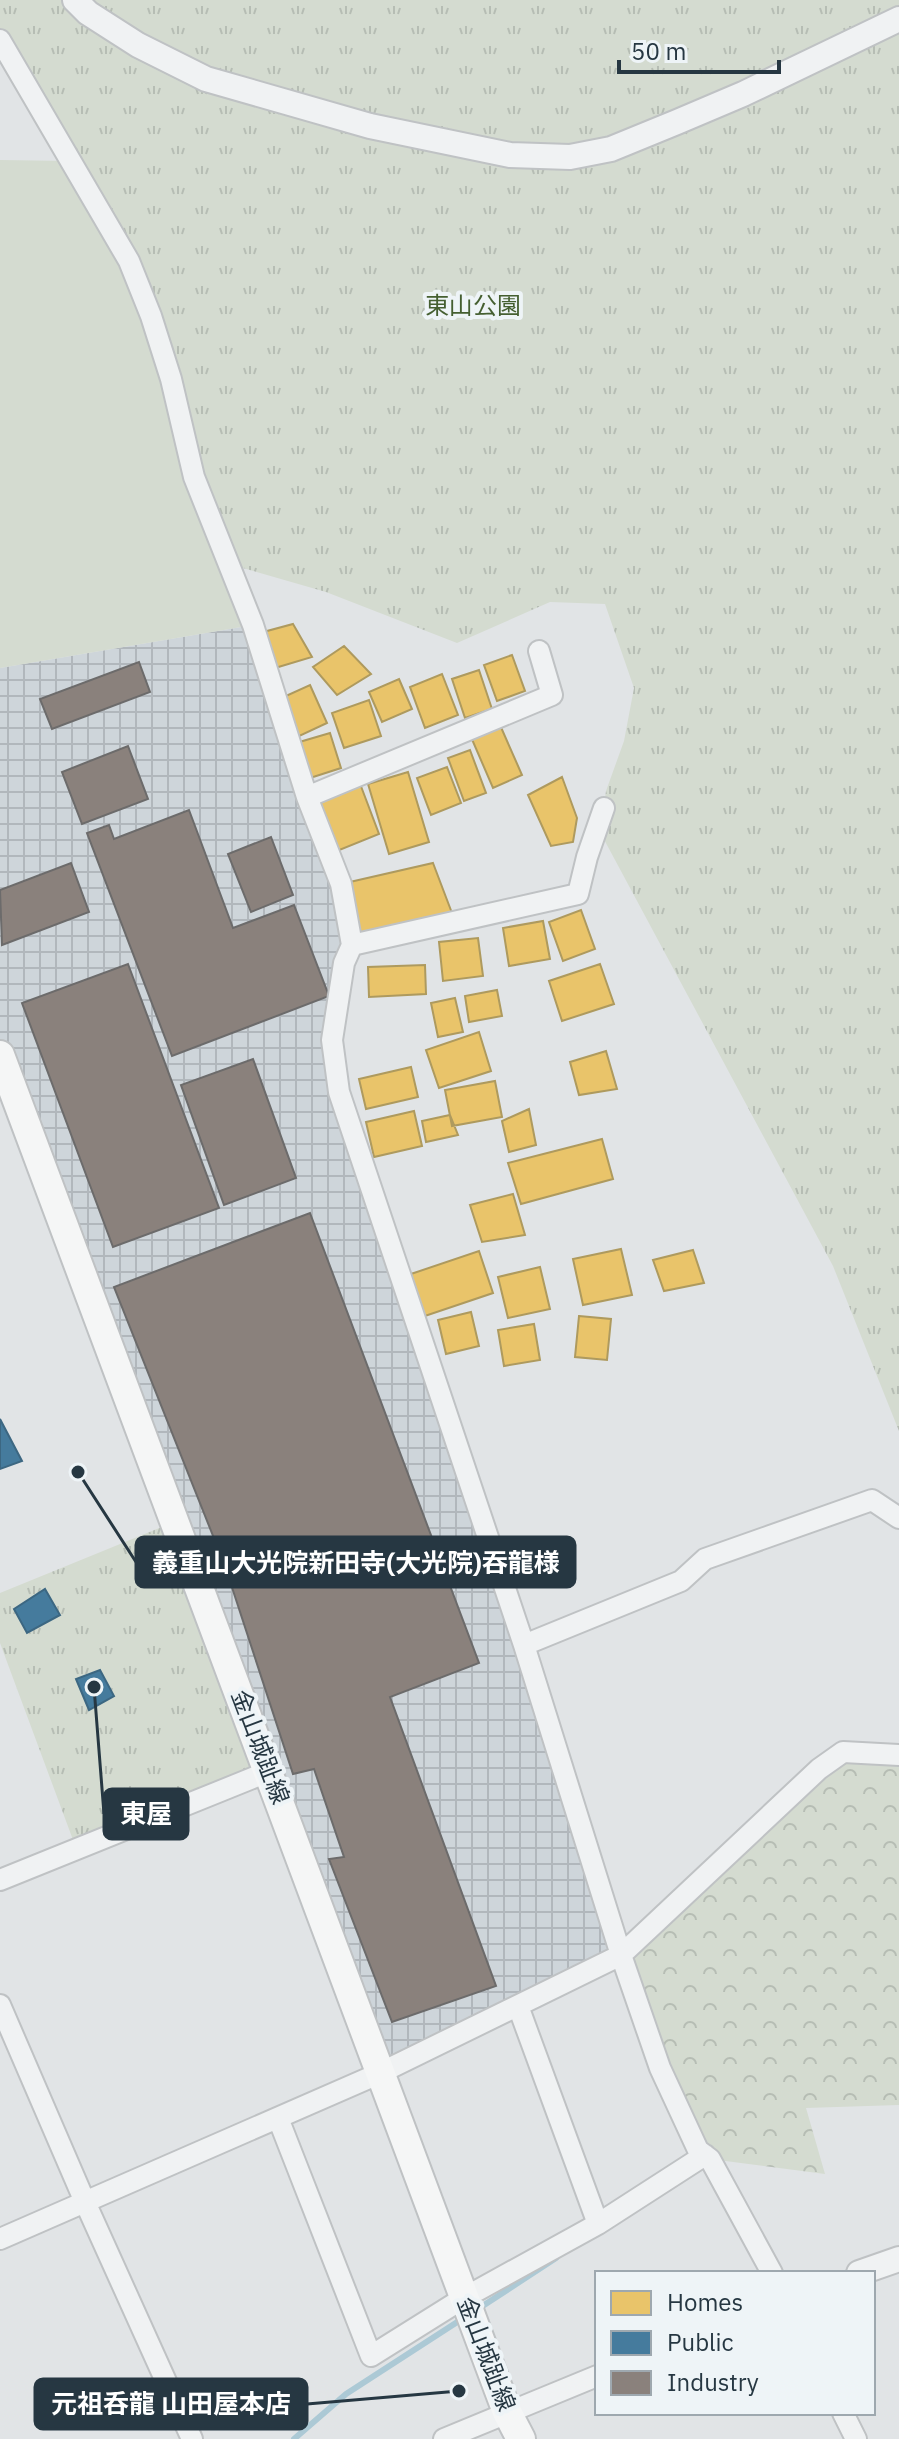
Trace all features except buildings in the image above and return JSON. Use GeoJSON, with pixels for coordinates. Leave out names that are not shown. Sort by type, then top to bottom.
{"type":"FeatureCollection","features":[{"type":"Feature","properties":{"kind":"main road","name":"金山城趾線"},"geometry":{"type":"LineString","coordinates":[[0,1055],[507,2412],[521,2439]]}},
{"type":"Feature","properties":{"kind":"street"},"geometry":{"type":"LineString","coordinates":[[75,0],[88,13],[138,45],[220,84],[370,126],[510,155],[570,157],[611,149],[677,122],[899,19]]}},
{"type":"Feature","properties":{"kind":"street"},"geometry":{"type":"LineString","coordinates":[[0,40],[129,261],[151,316],[171,379],[194,477],[253,625],[307,797],[341,884],[352,945],[344,963],[332,1040],[339,1092],[524,1645],[621,1955],[660,2068],[698,2150],[710,2159],[771,2271]]}},
{"type":"Feature","properties":{"kind":"street"},"geometry":{"type":"LineString","coordinates":[[307,797],[552,695],[539,651]]}},
{"type":"Feature","properties":{"kind":"street"},"geometry":{"type":"LineString","coordinates":[[352,945],[578,894],[604,808]]}},
{"type":"Feature","properties":{"kind":"street"},"geometry":{"type":"LineString","coordinates":[[524,1645],[681,1581],[705,1559],[872,1500],[899,1518]]}},
{"type":"Feature","properties":{"kind":"street"},"geometry":{"type":"LineString","coordinates":[[0,2239],[381,2072],[621,1955],[819,1769],[843,1752],[899,1755]]}},
{"type":"Feature","properties":{"kind":"street"},"geometry":{"type":"LineString","coordinates":[[0,1880],[270,1771]]}},
{"type":"Feature","properties":{"kind":"street"},"geometry":{"type":"LineString","coordinates":[[0,2005],[192,2439]]}},
{"type":"Feature","properties":{"kind":"street"},"geometry":{"type":"LineString","coordinates":[[518,2006],[598,2224]]}},
{"type":"Feature","properties":{"kind":"street"},"geometry":{"type":"LineString","coordinates":[[278,2118],[371,2356],[465,2298],[598,2224],[705,2155]]}},
{"type":"Feature","properties":{"kind":"street"},"geometry":{"type":"LineString","coordinates":[[865,2271],[899,2259]]}},
{"type":"Feature","properties":{"kind":"street"},"geometry":{"type":"LineString","coordinates":[[444,2439],[595,2377]]}},
{"type":"Feature","properties":{"kind":"street"},"geometry":{"type":"LineString","coordinates":[[844,2415],[856,2439]]}},
{"type":"Feature","properties":{"kind":"shaded area"},"geometry":{"type":"Polygon","coordinates":[[[253,625],[352,945],[332,1040],[621,1955],[381,2072],[0,1055],[0,668],[253,625]]]}},
{"type":"Feature","properties":{"kind":"green space","name":"東山公園"},"geometry":{"type":"Polygon","coordinates":[[[0,0],[899,0],[899,1431],[833,1266],[600,832],[606,791],[624,741],[634,688],[605,604],[550,602],[457,643],[326,592],[229,564],[151,316],[0,43],[0,0]]]}},
{"type":"Feature","properties":{"kind":"green space"},"geometry":{"type":"Polygon","coordinates":[[[0,160],[69,161],[129,261],[253,625],[0,668],[0,160]]]}},
{"type":"Feature","properties":{"kind":"green space"},"geometry":{"type":"Polygon","coordinates":[[[174,1522],[270,1771],[76,1848],[0,1643],[0,1593],[174,1522]]]}},
{"type":"Feature","properties":{"kind":"green space"},"geometry":{"type":"Polygon","coordinates":[[[843,1752],[899,1755],[899,2105],[806,2108],[825,2174],[710,2159],[621,1955],[843,1752]]]}},
{"type":"Feature","properties":{"kind":"waterway"},"geometry":{"type":"LineString","coordinates":[[478,2309],[556,2258]]}},
{"type":"Feature","properties":{"kind":"waterway"},"geometry":{"type":"LineString","coordinates":[[294,2439],[346,2394],[465,2317]]}},
{"type":"Feature","properties":{"kind":"place","name":"義重山大光院新田寺(大光院)吞龍様"},"geometry":{"type":"Point","coordinates":[78,1472]}},
{"type":"Feature","properties":{"kind":"place","name":"東屋"},"geometry":{"type":"Point","coordinates":[94,1687]}},
{"type":"Feature","properties":{"kind":"place","name":"元祖呑龍 山田屋本店"},"geometry":{"type":"Point","coordinates":[459,2391]}}]}
